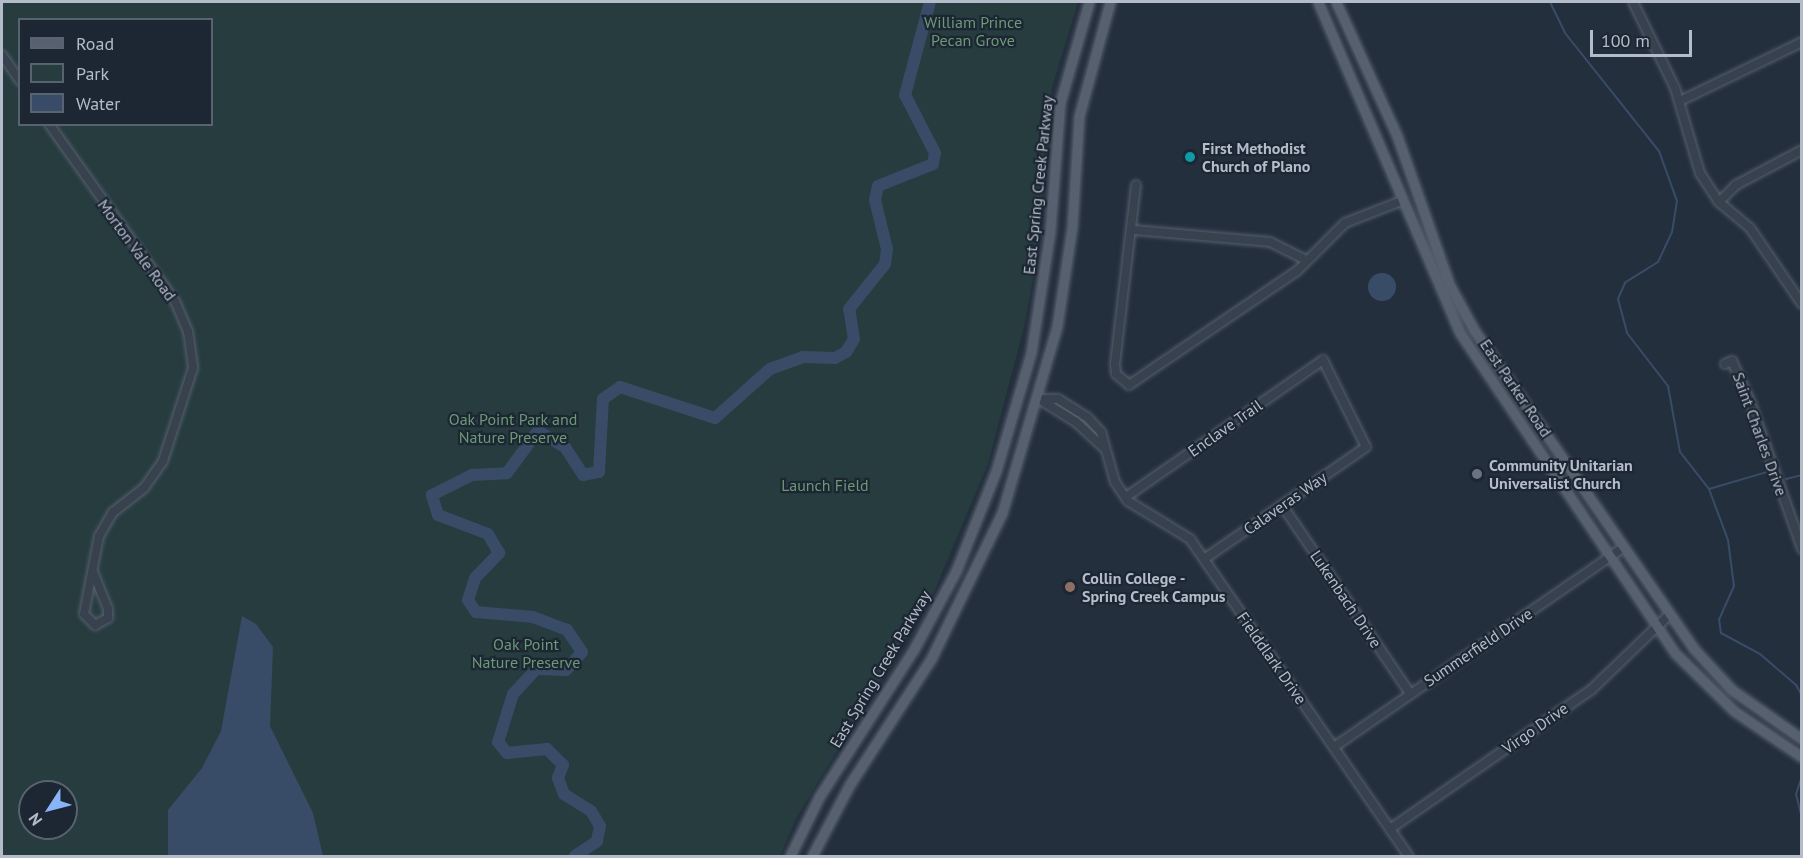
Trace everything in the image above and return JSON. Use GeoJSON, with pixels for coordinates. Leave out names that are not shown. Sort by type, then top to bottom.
{"type":"FeatureCollection","features":[{"type":"Feature","properties":{"kind":"main road","name":"East Spring Creek Parkway"},"geometry":{"type":"LineString","coordinates":[[790,856],[819,797],[857,738],[960,563],[1020,394],[1045,270],[1060,103],[1089,2]]}},
{"type":"Feature","properties":{"kind":"main road","name":"East Spring Creek Parkway"},"geometry":{"type":"LineString","coordinates":[[812,856],[874,749],[904,708],[973,579],[1002,513],[1039,399],[1061,299],[1075,183],[1079,116],[1110,2]]}},
{"type":"Feature","properties":{"kind":"main road","name":"East Parker Road"},"geometry":{"type":"LineString","coordinates":[[1318,2],[1404,200],[1437,290],[1458,328],[1655,626],[1723,701],[1800,756]]}},
{"type":"Feature","properties":{"kind":"main road","name":"East Parker Road"},"geometry":{"type":"LineString","coordinates":[[1336,2],[1419,195],[1449,284],[1469,321],[1506,378],[1572,470],[1668,616],[1732,690],[1800,738]]}},
{"type":"Feature","properties":{"kind":"main road"},"geometry":{"type":"LineString","coordinates":[[1330,30],[1347,24]]}},
{"type":"Feature","properties":{"kind":"main road"},"geometry":{"type":"LineString","coordinates":[[1054,182],[1075,183]]}},
{"type":"Feature","properties":{"kind":"main road"},"geometry":{"type":"LineString","coordinates":[[1404,200],[1419,195]]}},
{"type":"Feature","properties":{"kind":"main road"},"geometry":{"type":"LineString","coordinates":[[1437,290],[1449,284]]}},
{"type":"Feature","properties":{"kind":"main road"},"geometry":{"type":"LineString","coordinates":[[1458,328],[1469,321]]}},
{"type":"Feature","properties":{"kind":"main road"},"geometry":{"type":"LineString","coordinates":[[1496,386],[1506,378]]}},
{"type":"Feature","properties":{"kind":"main road"},"geometry":{"type":"LineString","coordinates":[[1020,394],[1039,399]]}},
{"type":"Feature","properties":{"kind":"main road"},"geometry":{"type":"LineString","coordinates":[[1539,450],[1553,442]]}},
{"type":"Feature","properties":{"kind":"main road"},"geometry":{"type":"LineString","coordinates":[[1558,479],[1572,470]]}},
{"type":"Feature","properties":{"kind":"main road"},"geometry":{"type":"LineString","coordinates":[[1580,511],[1594,503]]}},
{"type":"Feature","properties":{"kind":"main road"},"geometry":{"type":"LineString","coordinates":[[1723,701],[1732,690]]}},
{"type":"Feature","properties":{"kind":"main road"},"geometry":{"type":"LineString","coordinates":[[857,738],[874,749]]}},
{"type":"Feature","properties":{"kind":"street"},"geometry":{"type":"LineString","coordinates":[[1633,2],[1680,101],[1694,157],[1719,202],[1750,228],[1802,304]]}},
{"type":"Feature","properties":{"kind":"street"},"geometry":{"type":"LineString","coordinates":[[1680,101],[1802,42]]}},
{"type":"Feature","properties":{"kind":"street"},"geometry":{"type":"LineString","coordinates":[[2,55],[18,78]]}},
{"type":"Feature","properties":{"kind":"street","name":"Morton Vale Road"},"geometry":{"type":"LineString","coordinates":[[50,126],[175,301],[188,331],[193,368],[163,461],[144,488],[113,512],[99,536],[84,614],[95,625],[108,618],[108,609],[93,572]]}},
{"type":"Feature","properties":{"kind":"street"},"geometry":{"type":"LineString","coordinates":[[1719,202],[1736,184],[1802,150]]}},
{"type":"Feature","properties":{"kind":"street"},"geometry":{"type":"LineString","coordinates":[[1136,185],[1134,230],[1115,364],[1116,374],[1129,385],[1306,260],[1345,223],[1404,200]]}},
{"type":"Feature","properties":{"kind":"street"},"geometry":{"type":"LineString","coordinates":[[1134,230],[1269,242],[1306,260]]}},
{"type":"Feature","properties":{"kind":"street","name":"Enclave Trail"},"geometry":{"type":"LineString","coordinates":[[1126,497],[1323,360],[1366,447]]}},
{"type":"Feature","properties":{"kind":"street","name":"Saint Charles Drive"},"geometry":{"type":"LineString","coordinates":[[1725,364],[1732,361],[1750,401],[1802,549]]}},
{"type":"Feature","properties":{"kind":"street","name":"Fielddlark Drive"},"geometry":{"type":"LineString","coordinates":[[1039,399],[1076,422],[1104,448]]}},
{"type":"Feature","properties":{"kind":"street","name":"Fielddlark Drive"},"geometry":{"type":"LineString","coordinates":[[1039,399],[1058,399],[1088,417],[1101,432],[1115,482],[1126,497],[1190,539],[1409,856]]}},
{"type":"Feature","properties":{"kind":"street","name":"Calaveras Way"},"geometry":{"type":"LineString","coordinates":[[1204,559],[1366,447]]}},
{"type":"Feature","properties":{"kind":"street","name":"Lukenbach Drive"},"geometry":{"type":"LineString","coordinates":[[1282,505],[1410,693]]}},
{"type":"Feature","properties":{"kind":"street","name":"Summerfield Drive"},"geometry":{"type":"LineString","coordinates":[[1334,747],[1623,548]]}},
{"type":"Feature","properties":{"kind":"street","name":"Virgo Drive"},"geometry":{"type":"LineString","coordinates":[[1390,829],[1591,690],[1668,616]]}},
{"type":"Feature","properties":{"kind":"green space","name":"Oak Point Park and Nature Preserve"},"geometry":{"type":"Polygon","coordinates":[[[2,2],[1078,2],[1052,88],[1040,238],[1025,323],[988,464],[934,592],[797,817],[780,856],[2,856],[2,2]]]}},
{"type":"Feature","properties":{"kind":"water"},"geometry":{"type":"Polygon","coordinates":[[[1382,273],[1392,277],[1396,287],[1392,297],[1382,301],[1372,297],[1368,287],[1372,277],[1382,273]]]}},
{"type":"Feature","properties":{"kind":"water"},"geometry":{"type":"Polygon","coordinates":[[[242,616],[256,624],[273,647],[270,726],[313,813],[323,856],[168,856],[168,810],[202,768],[221,731],[242,616]]]}},
{"type":"Feature","properties":{"kind":"waterway"},"geometry":{"type":"LineString","coordinates":[[575,856],[597,841],[600,826],[591,811],[564,794],[558,778],[563,765],[547,749],[507,753],[498,742],[513,694],[536,669],[566,670],[582,652],[567,630],[533,617],[476,612],[468,600],[475,578],[499,553],[488,534],[438,515],[432,495],[472,475],[507,473],[538,431],[565,447],[583,475],[599,472],[603,399],[620,387],[715,418],[770,369],[803,357],[835,358],[846,352],[854,339],[849,309],[885,264],[887,249],[875,200],[878,186],[933,164],[935,153],[905,95],[930,2]]}},
{"type":"Feature","properties":{"kind":"waterway"},"geometry":{"type":"LineString","coordinates":[[1550,2],[1565,33],[1659,151],[1677,201],[1672,232],[1658,262],[1625,283],[1618,299],[1627,333],[1668,386],[1680,452],[1709,489],[1728,540],[1734,586],[1719,619],[1721,633],[1760,654],[1796,685],[1802,696]]}},
{"type":"Feature","properties":{"kind":"waterway"},"geometry":{"type":"LineString","coordinates":[[1709,489],[1767,472]]}},
{"type":"Feature","properties":{"kind":"waterway"},"geometry":{"type":"LineString","coordinates":[[1786,479],[1802,475]]}},
{"type":"Feature","properties":{"kind":"waterway"},"geometry":{"type":"LineString","coordinates":[[1802,776],[1796,794],[1802,818]]}},
{"type":"Feature","properties":{"kind":"place","name":"First Methodist Church of Plano"},"geometry":{"type":"Point","coordinates":[1190,157]}},
{"type":"Feature","properties":{"kind":"place","name":"Community Unitarian Universalist Church"},"geometry":{"type":"Point","coordinates":[1477,474]}},
{"type":"Feature","properties":{"kind":"place","name":"Collin College - Spring Creek Campus"},"geometry":{"type":"Point","coordinates":[1070,587]}},
{"type":"Feature","properties":{"kind":"park label","name":"William Prince Pecan Grove"},"geometry":{"type":"Point","coordinates":[973,31]}},
{"type":"Feature","properties":{"kind":"park label","name":"Launch Field"},"geometry":{"type":"Point","coordinates":[825,485]}},
{"type":"Feature","properties":{"kind":"park label","name":"Oak Point Nature Preserve"},"geometry":{"type":"Point","coordinates":[526,653]}}]}
